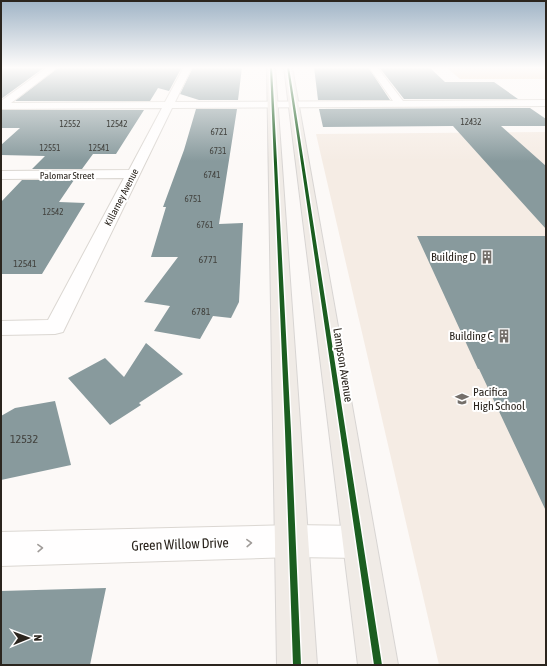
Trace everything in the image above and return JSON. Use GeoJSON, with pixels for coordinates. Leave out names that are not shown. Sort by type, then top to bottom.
{"type":"FeatureCollection","features":[{"type":"Feature","properties":{"kind":"main road","name":"Lampson Avenue"},"geometry":{"type":"LineString","coordinates":[[281,98],[360,542],[378,665]]}},
{"type":"Feature","properties":{"kind":"main road","name":"Lampson Avenue"},"geometry":{"type":"LineString","coordinates":[[284,98],[297,665]]}},
{"type":"Feature","properties":{"kind":"street"},"geometry":{"type":"LineString","coordinates":[[1,106],[12,98]]}},
{"type":"Feature","properties":{"kind":"street","name":"Killarney Avenue"},"geometry":{"type":"LineString","coordinates":[[1,328],[55,327],[172,98]]}},
{"type":"Feature","properties":{"kind":"street"},"geometry":{"type":"LineString","coordinates":[[396,98],[400,104]]}},
{"type":"Feature","properties":{"kind":"street"},"geometry":{"type":"LineString","coordinates":[[1,106],[546,103]]}},
{"type":"Feature","properties":{"kind":"street","name":"Palomar Street"},"geometry":{"type":"LineString","coordinates":[[1,176],[133,174]]}},
{"type":"Feature","properties":{"kind":"street","name":"Green Willow Drive"},"geometry":{"type":"LineString","coordinates":[[1,549],[293,541],[360,542]]}},
{"type":"Feature","properties":{"kind":"shaded area","name":"Pacifica High School"},"geometry":{"type":"Polygon","coordinates":[[[546,132],[546,665],[439,665],[316,134],[546,132]]]}},
{"type":"Feature","properties":{"kind":"building"},"geometry":{"type":"Polygon","coordinates":[[[19,98],[152,98],[150,101],[15,101],[19,98]]]}},
{"type":"Feature","properties":{"kind":"building"},"geometry":{"type":"Polygon","coordinates":[[[193,98],[238,98],[238,100],[199,100],[193,98]]]}},
{"type":"Feature","properties":{"kind":"building"},"geometry":{"type":"Polygon","coordinates":[[[318,98],[389,98],[390,100],[318,100],[318,98]]]}},
{"type":"Feature","properties":{"kind":"building"},"geometry":{"type":"Polygon","coordinates":[[[403,98],[518,99],[404,99],[403,98]]]}},
{"type":"Feature","properties":{"kind":"building"},"geometry":{"type":"Polygon","coordinates":[[[530,108],[546,119],[546,126],[501,126],[546,166],[546,229],[453,126],[323,127],[319,109],[530,108]]]}},
{"type":"Feature","properties":{"kind":"building"},"geometry":{"type":"Polygon","coordinates":[[[196,109],[237,109],[219,224],[243,223],[239,302],[231,318],[213,316],[200,339],[154,331],[170,306],[144,302],[178,257],[151,257],[166,207],[163,207],[184,150],[196,109]]]}},
{"type":"Feature","properties":{"kind":"building"},"geometry":{"type":"Polygon","coordinates":[[[1,110],[144,110],[116,154],[93,154],[82,169],[32,169],[45,156],[1,155],[1,145],[20,128],[1,128],[1,110]]]}},
{"type":"Feature","properties":{"kind":"building"},"geometry":{"type":"Polygon","coordinates":[[[22,180],[74,180],[59,202],[85,203],[42,274],[1,274],[1,202],[22,180]]]}},
{"type":"Feature","properties":{"kind":"building"},"geometry":{"type":"Polygon","coordinates":[[[417,236],[546,236],[546,511],[478,369],[417,236]]]}},
{"type":"Feature","properties":{"kind":"building"},"geometry":{"type":"Polygon","coordinates":[[[146,343],[183,374],[139,403],[141,405],[110,425],[68,378],[105,358],[124,377],[146,343]]]}},
{"type":"Feature","properties":{"kind":"building"},"geometry":{"type":"Polygon","coordinates":[[[55,401],[71,465],[1,480],[1,416],[15,408],[55,401]]]}},
{"type":"Feature","properties":{"kind":"building"},"geometry":{"type":"Polygon","coordinates":[[[106,588],[90,665],[1,665],[1,591],[106,588]]]}},
{"type":"Feature","properties":{"kind":"cycle path"},"geometry":{"type":"LineString","coordinates":[[272,98],[297,665]]}},
{"type":"Feature","properties":{"kind":"cycle path"},"geometry":{"type":"LineString","coordinates":[[293,98],[378,665]]}},
{"type":"Feature","properties":{"kind":"place","name":"Building D"},"geometry":{"type":"Point","coordinates":[487,257]}},
{"type":"Feature","properties":{"kind":"place","name":"Building C"},"geometry":{"type":"Point","coordinates":[504,336]}},
{"type":"Feature","properties":{"kind":"place","name":"Pacifica High School"},"geometry":{"type":"Point","coordinates":[462,399]}}]}
